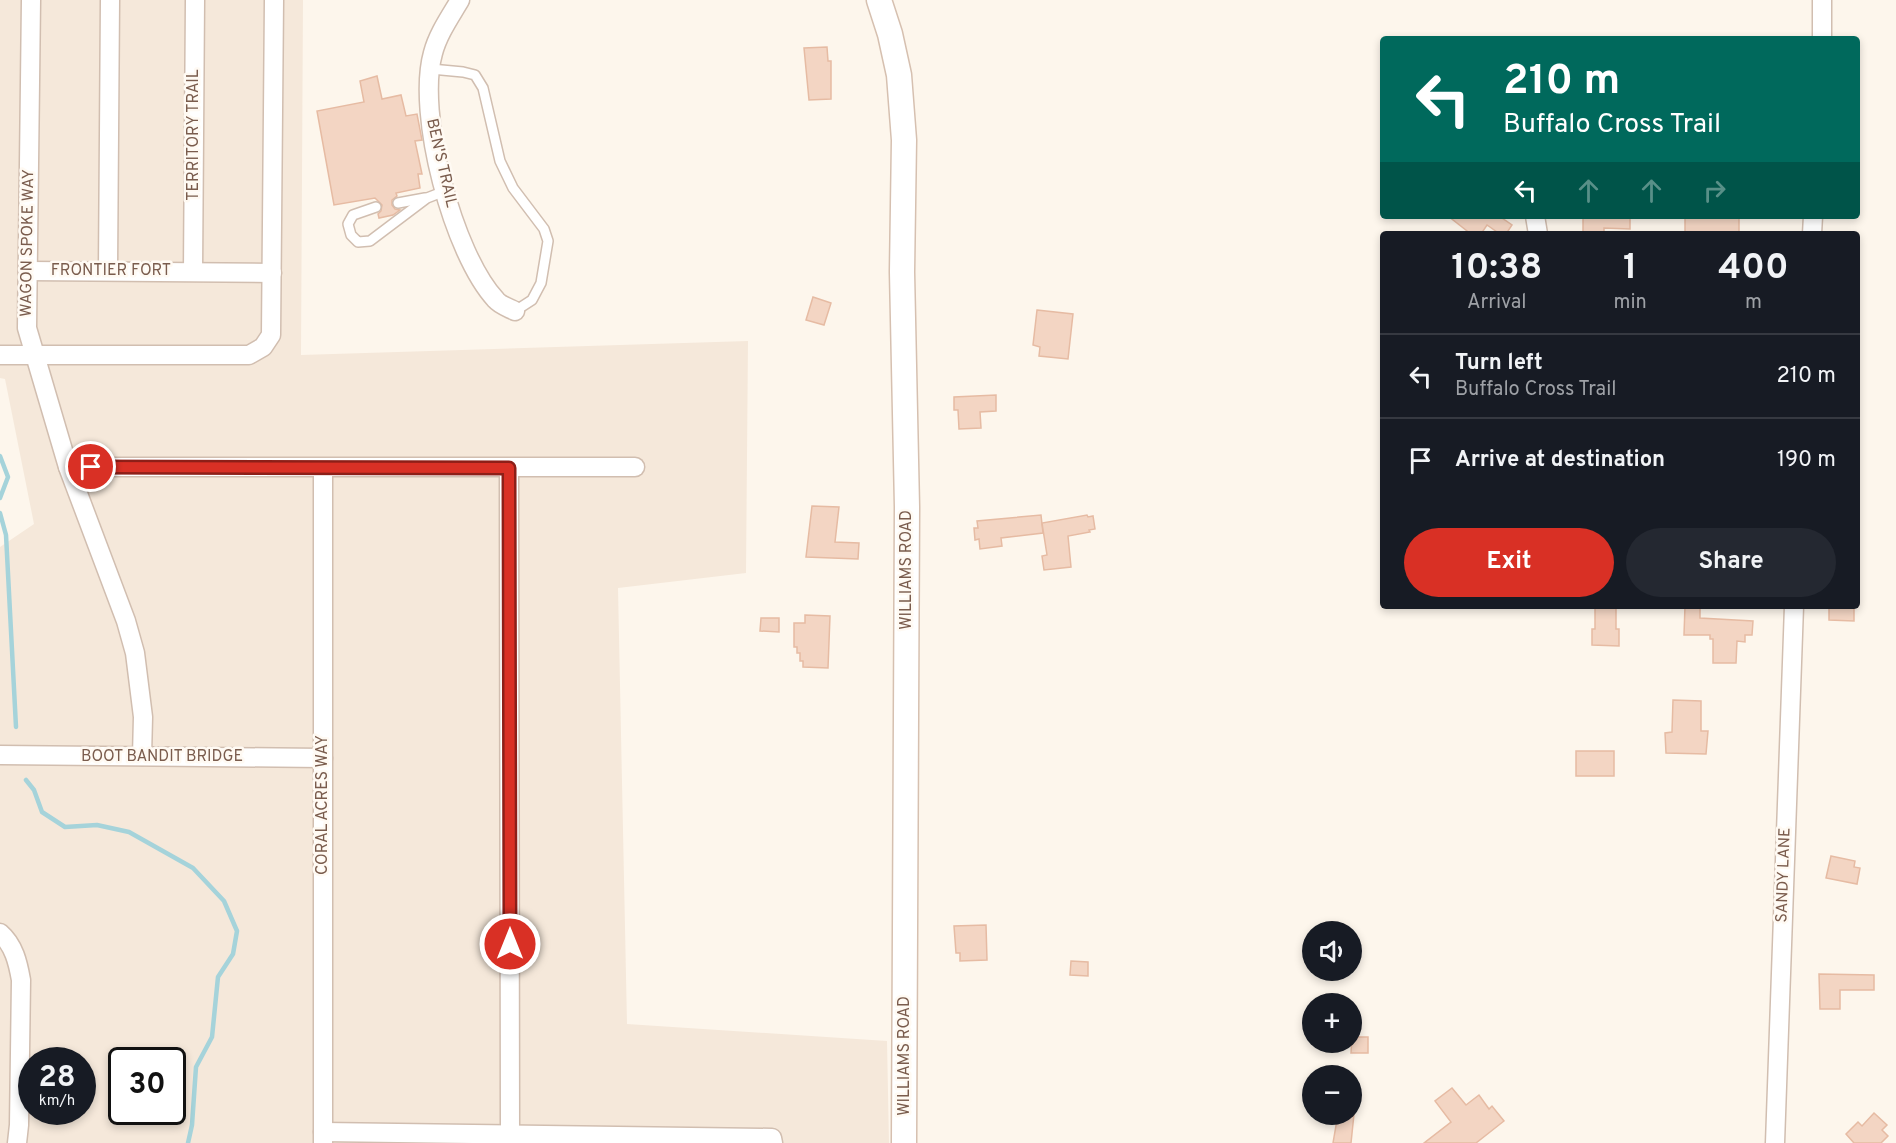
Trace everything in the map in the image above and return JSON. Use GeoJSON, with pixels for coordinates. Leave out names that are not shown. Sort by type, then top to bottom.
{"type":"FeatureCollection","features":[{"type":"Feature","properties":{"kind":"street","name":"WAGON SPOKE WAY"},"geometry":{"type":"LineString","coordinates":[[31,0],[27,328],[68,467],[126,621],[135,654],[142,707],[142,756]]}},
{"type":"Feature","properties":{"kind":"street"},"geometry":{"type":"LineString","coordinates":[[108,270],[110,0]]}},
{"type":"Feature","properties":{"kind":"street","name":"TERRITORY TRAIL"},"geometry":{"type":"LineString","coordinates":[[193,271],[195,0]]}},
{"type":"Feature","properties":{"kind":"street"},"geometry":{"type":"LineString","coordinates":[[0,355],[249,355],[263,347],[271,335],[274,0]]}},
{"type":"Feature","properties":{"kind":"street","name":"BEN'S TRAIL"},"geometry":{"type":"LineString","coordinates":[[460,0],[433,53],[431,69],[429,111],[435,154],[436,195],[496,301],[515,311]]}},
{"type":"Feature","properties":{"kind":"street","name":"WILLIAMS ROAD"},"geometry":{"type":"LineString","coordinates":[[879,0],[890,34],[899,75],[904,140],[902,272],[907,518],[904,1143]]}},
{"type":"Feature","properties":{"kind":"street"},"geometry":{"type":"LineString","coordinates":[[1822,0],[1822,36]]}},
{"type":"Feature","properties":{"kind":"street","name":"FRONTIER FORT"},"geometry":{"type":"LineString","coordinates":[[28,271],[272,273]]}},
{"type":"Feature","properties":{"kind":"street"},"geometry":{"type":"LineString","coordinates":[[68,467],[635,467]]}},
{"type":"Feature","properties":{"kind":"street","name":"CORAL ACRES WAY"},"geometry":{"type":"LineString","coordinates":[[323,468],[323,1138]]}},
{"type":"Feature","properties":{"kind":"street"},"geometry":{"type":"LineString","coordinates":[[509,468],[510,1134]]}},
{"type":"Feature","properties":{"kind":"street","name":"SANDY LANE"},"geometry":{"type":"LineString","coordinates":[[1774,1143],[1794,609]]}},
{"type":"Feature","properties":{"kind":"street","name":"BOOT BANDIT BRIDGE"},"geometry":{"type":"LineString","coordinates":[[0,756],[323,758]]}},
{"type":"Feature","properties":{"kind":"street"},"geometry":{"type":"LineString","coordinates":[[0,933],[17,960],[21,980],[17,1143]]}},
{"type":"Feature","properties":{"kind":"street"},"geometry":{"type":"LineString","coordinates":[[323,1138],[510,1134],[772,1140]]}},
{"type":"Feature","properties":{"kind":"lane"},"geometry":{"type":"LineString","coordinates":[[431,69],[476,75],[483,88],[500,161],[513,188],[544,229],[548,241],[541,284],[532,300],[515,311]]}},
{"type":"Feature","properties":{"kind":"lane"},"geometry":{"type":"LineString","coordinates":[[398,203],[436,195]]}},
{"type":"Feature","properties":{"kind":"lane"},"geometry":{"type":"LineString","coordinates":[[376,207],[353,214],[348,224],[351,235],[358,242],[370,241],[436,195]]}},
{"type":"Feature","properties":{"kind":"shaded area"},"geometry":{"type":"Polygon","coordinates":[[[0,0],[303,0],[301,355],[748,341],[746,573],[618,588],[627,1024],[887,1041],[889,1143],[0,1143],[0,547],[34,524],[5,379],[0,378],[0,0]]]}},
{"type":"Feature","properties":{"kind":"building"},"geometry":{"type":"Polygon","coordinates":[[[827,47],[828,61],[831,61],[831,99],[809,100],[804,48],[827,47]]]}},
{"type":"Feature","properties":{"kind":"building"},"geometry":{"type":"Polygon","coordinates":[[[377,76],[382,99],[401,95],[406,116],[417,114],[422,140],[415,141],[422,174],[418,174],[420,188],[396,193],[397,196],[392,200],[392,205],[395,209],[400,210],[393,215],[379,218],[378,214],[382,205],[375,198],[334,205],[317,111],[364,102],[360,81],[377,76]]]}},
{"type":"Feature","properties":{"kind":"building"},"geometry":{"type":"Polygon","coordinates":[[[1452,219],[1503,219],[1512,225],[1508,231],[1496,231],[1487,225],[1483,231],[1467,231],[1452,219]]]}},
{"type":"Feature","properties":{"kind":"building"},"geometry":{"type":"Polygon","coordinates":[[[1583,219],[1630,219],[1630,229],[1604,228],[1604,231],[1583,231],[1583,219]]]}},
{"type":"Feature","properties":{"kind":"building"},"geometry":{"type":"Polygon","coordinates":[[[1685,219],[1739,219],[1739,231],[1685,231],[1685,219]]]}},
{"type":"Feature","properties":{"kind":"building"},"geometry":{"type":"Polygon","coordinates":[[[813,297],[831,303],[824,325],[806,320],[813,297]]]}},
{"type":"Feature","properties":{"kind":"building"},"geometry":{"type":"Polygon","coordinates":[[[1037,310],[1073,314],[1068,359],[1039,356],[1040,347],[1033,345],[1037,310]]]}},
{"type":"Feature","properties":{"kind":"building"},"geometry":{"type":"Polygon","coordinates":[[[996,395],[996,411],[980,412],[981,428],[959,429],[958,410],[954,410],[954,397],[996,395]]]}},
{"type":"Feature","properties":{"kind":"building"},"geometry":{"type":"Polygon","coordinates":[[[812,506],[839,507],[835,542],[859,543],[858,559],[806,557],[812,506]]]}},
{"type":"Feature","properties":{"kind":"building"},"geometry":{"type":"Polygon","coordinates":[[[1041,515],[1043,533],[1001,538],[1002,546],[980,549],[979,539],[975,540],[974,528],[978,528],[977,521],[1041,515]]]}},
{"type":"Feature","properties":{"kind":"building"},"geometry":{"type":"Polygon","coordinates":[[[1087,515],[1088,517],[1093,516],[1095,529],[1068,536],[1071,567],[1044,570],[1042,556],[1047,555],[1042,523],[1087,515]]]}},
{"type":"Feature","properties":{"kind":"building"},"geometry":{"type":"Polygon","coordinates":[[[1595,609],[1616,609],[1619,646],[1592,645],[1592,629],[1595,629],[1595,609]]]}},
{"type":"Feature","properties":{"kind":"building"},"geometry":{"type":"Polygon","coordinates":[[[1685,609],[1700,609],[1700,618],[1753,621],[1752,635],[1745,635],[1745,642],[1737,641],[1736,663],[1713,663],[1713,639],[1710,639],[1710,635],[1684,635],[1685,609]]]}},
{"type":"Feature","properties":{"kind":"building"},"geometry":{"type":"Polygon","coordinates":[[[1829,609],[1854,609],[1854,621],[1829,620],[1829,609]]]}},
{"type":"Feature","properties":{"kind":"building"},"geometry":{"type":"Polygon","coordinates":[[[805,615],[830,616],[828,668],[803,667],[803,661],[800,661],[800,653],[797,653],[797,647],[794,647],[794,623],[805,623],[805,615]]]}},
{"type":"Feature","properties":{"kind":"building"},"geometry":{"type":"Polygon","coordinates":[[[761,618],[779,618],[779,632],[760,631],[761,618]]]}},
{"type":"Feature","properties":{"kind":"building"},"geometry":{"type":"Polygon","coordinates":[[[1673,700],[1701,701],[1701,731],[1708,731],[1706,754],[1666,753],[1665,733],[1672,732],[1673,700]]]}},
{"type":"Feature","properties":{"kind":"building"},"geometry":{"type":"Polygon","coordinates":[[[1576,751],[1614,751],[1614,776],[1576,776],[1576,751]]]}},
{"type":"Feature","properties":{"kind":"building"},"geometry":{"type":"Polygon","coordinates":[[[1831,856],[1855,861],[1854,867],[1860,868],[1857,884],[1826,878],[1831,856]]]}},
{"type":"Feature","properties":{"kind":"building"},"geometry":{"type":"Polygon","coordinates":[[[986,925],[987,960],[960,961],[960,953],[956,953],[954,926],[986,925]]]}},
{"type":"Feature","properties":{"kind":"building"},"geometry":{"type":"Polygon","coordinates":[[[1071,961],[1088,962],[1088,976],[1070,975],[1071,961]]]}},
{"type":"Feature","properties":{"kind":"building"},"geometry":{"type":"Polygon","coordinates":[[[1819,974],[1874,975],[1874,990],[1840,990],[1840,1009],[1820,1009],[1819,974]]]}},
{"type":"Feature","properties":{"kind":"building"},"geometry":{"type":"Polygon","coordinates":[[[1362,1037],[1368,1037],[1368,1053],[1362,1053],[1362,1037]]]}},
{"type":"Feature","properties":{"kind":"building"},"geometry":{"type":"Polygon","coordinates":[[[1452,1088],[1466,1105],[1479,1095],[1489,1109],[1492,1106],[1504,1121],[1476,1143],[1424,1143],[1451,1122],[1435,1101],[1452,1088]]]}},
{"type":"Feature","properties":{"kind":"building"},"geometry":{"type":"Polygon","coordinates":[[[1874,1113],[1887,1125],[1882,1130],[1888,1136],[1881,1143],[1854,1143],[1846,1134],[1858,1122],[1862,1126],[1874,1113]]]}},
{"type":"Feature","properties":{"kind":"building"},"geometry":{"type":"Polygon","coordinates":[[[1336,1125],[1353,1125],[1351,1143],[1333,1143],[1336,1125]]]}},
{"type":"Feature","properties":{"kind":"waterway"},"geometry":{"type":"LineString","coordinates":[[0,456],[8,477],[0,498]]}},
{"type":"Feature","properties":{"kind":"waterway"},"geometry":{"type":"LineString","coordinates":[[0,513],[6,535],[16,727]]}},
{"type":"Feature","properties":{"kind":"waterway"},"geometry":{"type":"LineString","coordinates":[[26,780],[34,790],[42,812],[65,827],[97,825],[129,832],[193,868],[224,901],[237,931],[233,954],[218,977],[212,1037],[196,1067],[192,1125],[188,1143]]}},
{"type":"Feature","properties":{"kind":"route"},"geometry":{"type":"LineString","coordinates":[[91,467],[509,468],[510,944]]}}]}
